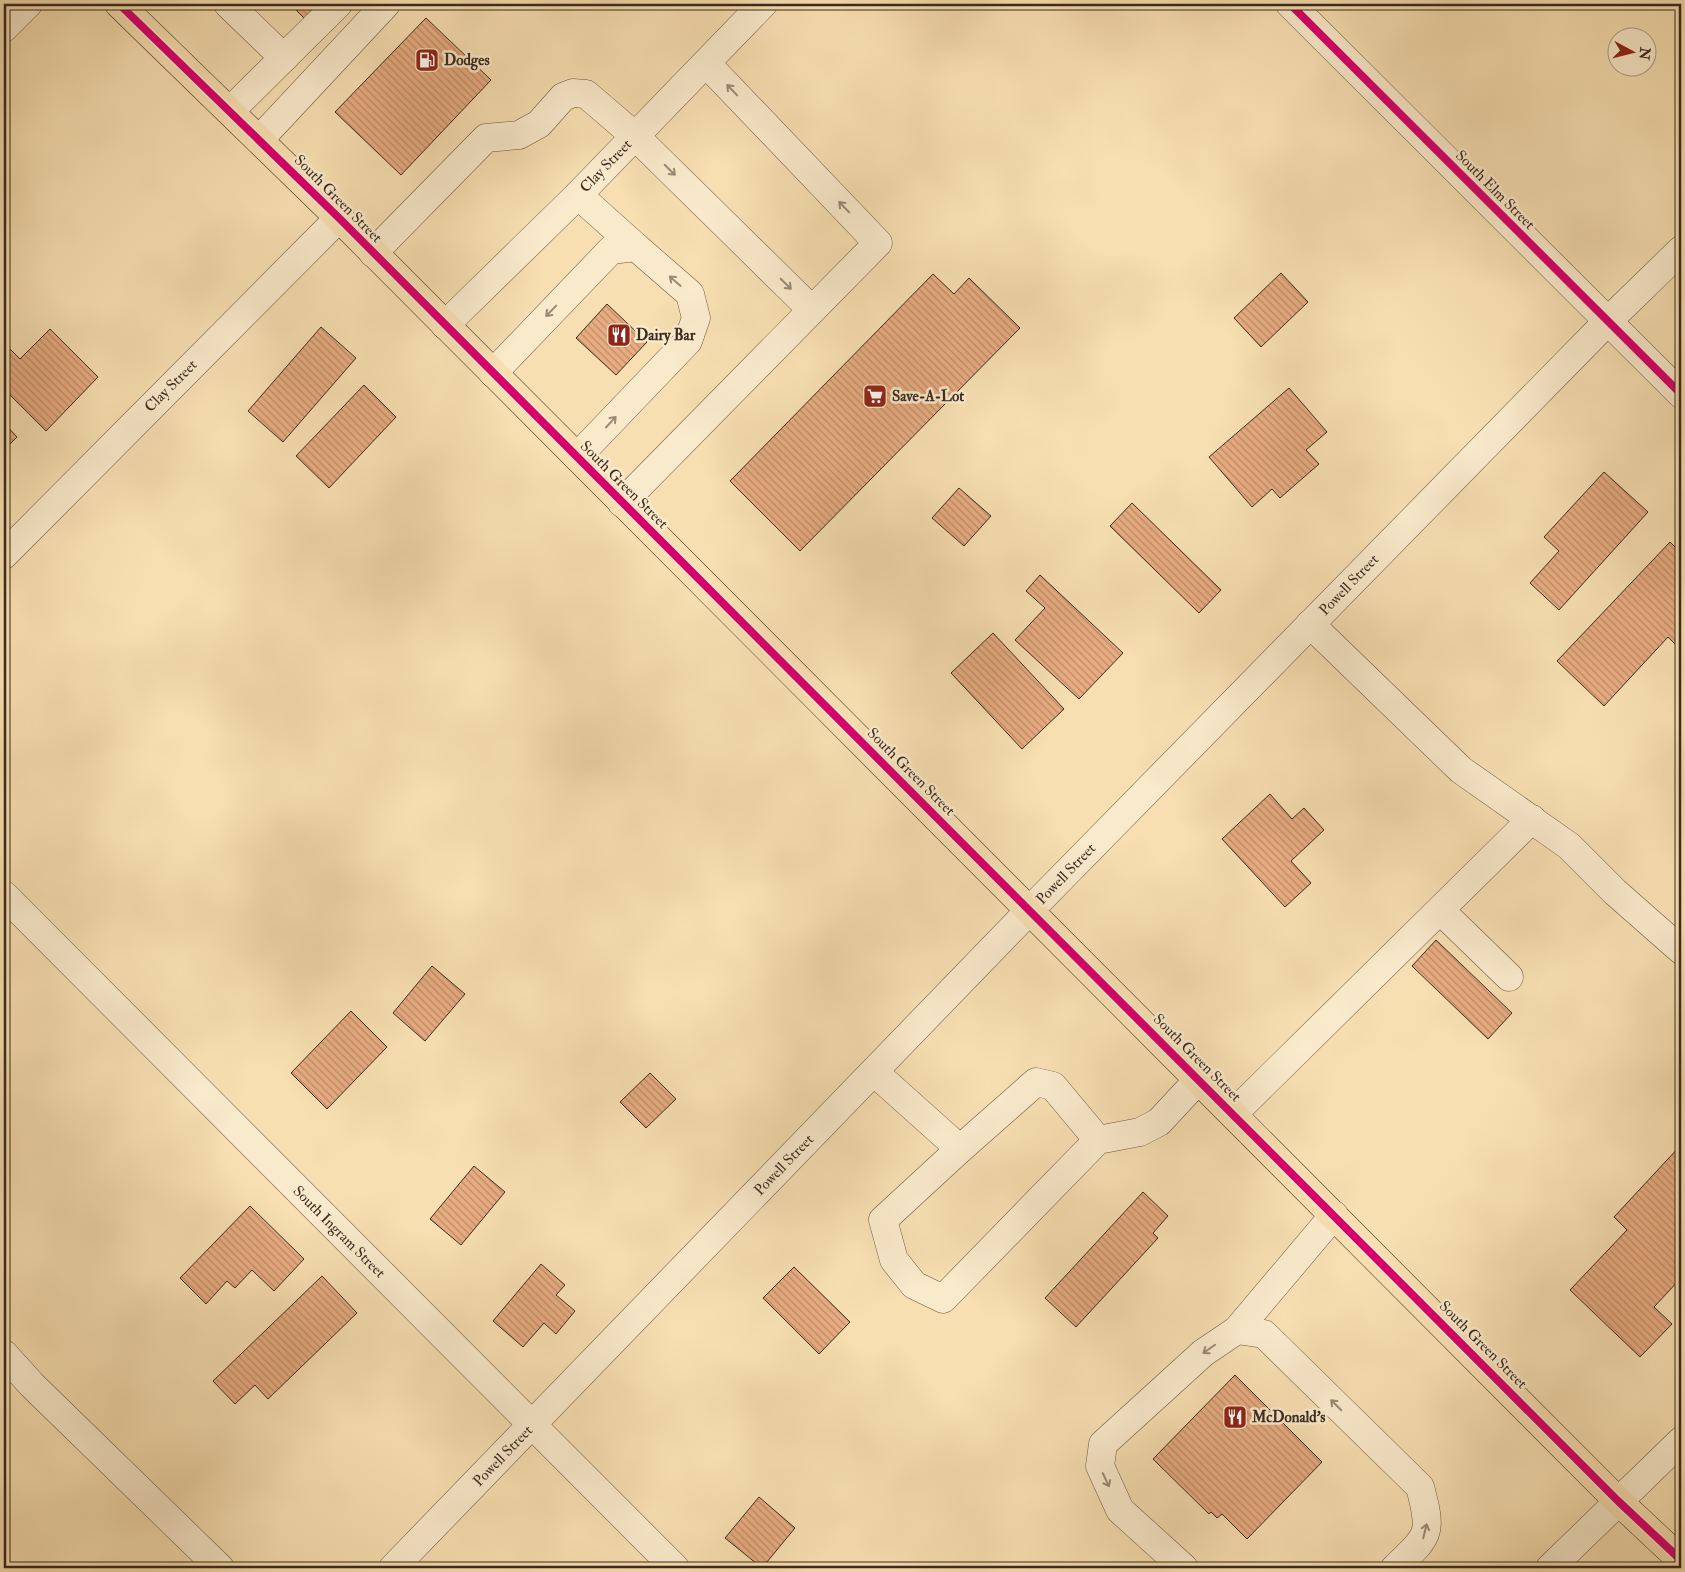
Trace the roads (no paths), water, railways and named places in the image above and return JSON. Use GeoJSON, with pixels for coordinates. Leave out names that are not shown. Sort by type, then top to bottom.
{"type":"FeatureCollection","features":[{"type":"Feature","properties":{"kind":"main road","name":"South Green Street"},"geometry":{"type":"LineString","coordinates":[[119,4],[339,218],[1618,1501],[1681,1560]]}},
{"type":"Feature","properties":{"kind":"street"},"geometry":{"type":"LineString","coordinates":[[4,28],[28,4]]}},
{"type":"Feature","properties":{"kind":"street"},"geometry":{"type":"LineString","coordinates":[[228,4],[284,58]]}},
{"type":"Feature","properties":{"kind":"street"},"geometry":{"type":"LineString","coordinates":[[230,111],[338,4]]}},
{"type":"Feature","properties":{"kind":"street"},"geometry":{"type":"LineString","coordinates":[[259,140],[386,4]]}},
{"type":"Feature","properties":{"kind":"street","name":"Clay Street"},"geometry":{"type":"LineString","coordinates":[[445,325],[578,195],[763,4]]}},
{"type":"Feature","properties":{"kind":"street","name":"South Elm Street"},"geometry":{"type":"LineString","coordinates":[[1290,4],[1681,394]]}},
{"type":"Feature","properties":{"kind":"street"},"geometry":{"type":"LineString","coordinates":[[622,503],[878,243],[706,63]]}},
{"type":"Feature","properties":{"kind":"street"},"geometry":{"type":"LineString","coordinates":[[373,253],[486,138],[519,135],[539,124],[563,97],[573,93],[586,94],[635,136],[812,310]]}},
{"type":"Feature","properties":{"kind":"street"},"geometry":{"type":"LineString","coordinates":[[577,457],[688,341],[696,318],[690,294],[578,195]]}},
{"type":"Feature","properties":{"kind":"street","name":"Clay Street"},"geometry":{"type":"LineString","coordinates":[[4,556],[339,218]]}},
{"type":"Feature","properties":{"kind":"street"},"geometry":{"type":"LineString","coordinates":[[493,373],[611,250],[636,248]]}},
{"type":"Feature","properties":{"kind":"street","name":"Powell Street"},"geometry":{"type":"LineString","coordinates":[[393,1568],[1030,910],[1681,250]]}},
{"type":"Feature","properties":{"kind":"street"},"geometry":{"type":"LineString","coordinates":[[1310,624],[1461,770],[1569,846],[1615,892],[1681,950]]}},
{"type":"Feature","properties":{"kind":"street"},"geometry":{"type":"LineString","coordinates":[[1233,1114],[1532,819]]}},
{"type":"Feature","properties":{"kind":"street","name":"South Ingram Street"},"geometry":{"type":"LineString","coordinates":[[4,895],[675,1568]]}},
{"type":"Feature","properties":{"kind":"street"},"geometry":{"type":"LineString","coordinates":[[1440,910],[1509,977]]}},
{"type":"Feature","properties":{"kind":"street"},"geometry":{"type":"LineString","coordinates":[[874,1072],[960,1149]]}},
{"type":"Feature","properties":{"kind":"street"},"geometry":{"type":"LineString","coordinates":[[1098,1140],[1053,1086],[1036,1082],[883,1220],[894,1260],[914,1285],[943,1299],[1098,1140],[1140,1132],[1159,1122],[1199,1080]]}},
{"type":"Feature","properties":{"kind":"street"},"geometry":{"type":"LineString","coordinates":[[1184,1568],[1120,1510],[1100,1466],[1103,1444],[1203,1353],[1237,1330],[1334,1215]]}},
{"type":"Feature","properties":{"kind":"street"},"geometry":{"type":"LineString","coordinates":[[1237,1330],[1264,1334],[1420,1487],[1428,1519],[1423,1541],[1395,1568]]}},
{"type":"Feature","properties":{"kind":"street"},"geometry":{"type":"LineString","coordinates":[[4,1354],[32,1385],[220,1568]]}},
{"type":"Feature","properties":{"kind":"street"},"geometry":{"type":"LineString","coordinates":[[1550,1568],[1681,1441]]}},
{"type":"Feature","properties":{"kind":"place","name":"Dodges"},"geometry":{"type":"Point","coordinates":[427,60]}},
{"type":"Feature","properties":{"kind":"place","name":"Dairy Bar"},"geometry":{"type":"Point","coordinates":[619,335]}},
{"type":"Feature","properties":{"kind":"place","name":"Save-A-Lot"},"geometry":{"type":"Point","coordinates":[875,396]}},
{"type":"Feature","properties":{"kind":"place","name":"McDonald's"},"geometry":{"type":"Point","coordinates":[1235,1417]}}]}
